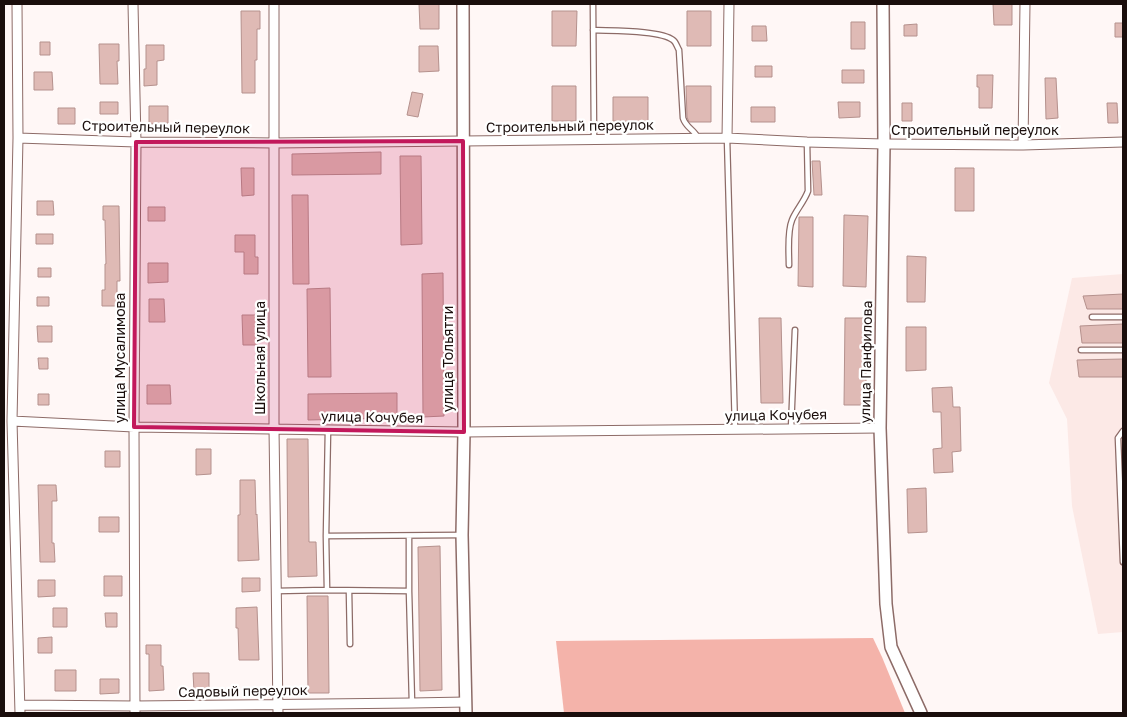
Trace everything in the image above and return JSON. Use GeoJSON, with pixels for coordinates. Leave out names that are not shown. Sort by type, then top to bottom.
{"type":"FeatureCollection","features":[{"type":"Feature","properties":{"kind":"street"},"geometry":{"type":"LineString","coordinates":[[17,4],[18,138],[12,421],[20,709]]}},
{"type":"Feature","properties":{"kind":"street","name":"улица Мусалимова"},"geometry":{"type":"LineString","coordinates":[[133,4],[136,142],[135,710]]}},
{"type":"Feature","properties":{"kind":"street","name":"Школьная улица"},"geometry":{"type":"LineString","coordinates":[[274,4],[274,429],[278,709]]}},
{"type":"Feature","properties":{"kind":"street","name":"улица Тольятти"},"geometry":{"type":"LineString","coordinates":[[463,4],[464,432],[462,535],[466,707]]}},
{"type":"Feature","properties":{"kind":"street"},"geometry":{"type":"LineString","coordinates":[[727,138],[729,4]]}},
{"type":"Feature","properties":{"kind":"street","name":"улица Панфилова"},"geometry":{"type":"LineString","coordinates":[[883,4],[884,144],[880,428],[886,604],[891,647],[921,713]]}},
{"type":"Feature","properties":{"kind":"street"},"geometry":{"type":"LineString","coordinates":[[1023,145],[1025,4]]}},
{"type":"Feature","properties":{"kind":"street","name":"Строительный переулок"},"geometry":{"type":"LineString","coordinates":[[18,138],[136,142],[274,143],[698,138],[884,144],[1023,145],[1123,142]]}},
{"type":"Feature","properties":{"kind":"street","name":"улица Кочубея"},"geometry":{"type":"LineString","coordinates":[[12,421],[134,427],[464,432],[880,428]]}},
{"type":"Feature","properties":{"kind":"street","name":"Садовый переулок"},"geometry":{"type":"LineString","coordinates":[[20,709],[278,709],[412,704],[466,707]]}},
{"type":"Feature","properties":{"kind":"lane"},"geometry":{"type":"LineString","coordinates":[[593,4],[594,139]]}},
{"type":"Feature","properties":{"kind":"lane"},"geometry":{"type":"LineString","coordinates":[[593,30],[655,33],[672,39],[678,50],[683,118],[686,126],[693,130],[698,138]]}},
{"type":"Feature","properties":{"kind":"lane"},"geometry":{"type":"LineString","coordinates":[[727,138],[735,429]]}},
{"type":"Feature","properties":{"kind":"lane"},"geometry":{"type":"LineString","coordinates":[[789,265],[792,218],[808,192],[807,142]]}},
{"type":"Feature","properties":{"kind":"lane"},"geometry":{"type":"LineString","coordinates":[[1092,317],[1123,317]]}},
{"type":"Feature","properties":{"kind":"lane"},"geometry":{"type":"LineString","coordinates":[[791,429],[794,330]]}},
{"type":"Feature","properties":{"kind":"lane"},"geometry":{"type":"LineString","coordinates":[[1082,350],[1123,350]]}},
{"type":"Feature","properties":{"kind":"lane"},"geometry":{"type":"LineString","coordinates":[[327,590],[328,430]]}},
{"type":"Feature","properties":{"kind":"lane"},"geometry":{"type":"LineString","coordinates":[[1123,431],[1118,438],[1121,474],[1123,562]]}},
{"type":"Feature","properties":{"kind":"lane"},"geometry":{"type":"LineString","coordinates":[[326,536],[462,535]]}},
{"type":"Feature","properties":{"kind":"lane"},"geometry":{"type":"LineString","coordinates":[[409,536],[412,704]]}},
{"type":"Feature","properties":{"kind":"lane"},"geometry":{"type":"LineString","coordinates":[[276,591],[409,592]]}},
{"type":"Feature","properties":{"kind":"lane"},"geometry":{"type":"LineString","coordinates":[[349,591],[350,644]]}},
{"type":"Feature","properties":{"kind":"highlighted area"},"geometry":{"type":"Polygon","coordinates":[[[463,141],[464,432],[134,427],[136,142],[463,141]]]}},
{"type":"Feature","properties":{"kind":"shaded area"},"geometry":{"type":"Polygon","coordinates":[[[1123,274],[1123,632],[1098,634],[1072,506],[1067,419],[1049,383],[1072,278],[1123,274]]]}},
{"type":"Feature","properties":{"kind":"shaded area"},"geometry":{"type":"Polygon","coordinates":[[[873,638],[905,713],[564,713],[556,641],[873,638]]]}},
{"type":"Feature","properties":{"kind":"building"},"geometry":{"type":"Polygon","coordinates":[[[419,4],[439,4],[439,29],[420,29],[419,4]]]}},
{"type":"Feature","properties":{"kind":"building"},"geometry":{"type":"Polygon","coordinates":[[[993,4],[1012,4],[1012,25],[994,25],[993,4]]]}},
{"type":"Feature","properties":{"kind":"building"},"geometry":{"type":"Polygon","coordinates":[[[241,11],[260,11],[260,29],[257,29],[257,60],[255,60],[255,93],[242,93],[241,11]]]}},
{"type":"Feature","properties":{"kind":"building"},"geometry":{"type":"Polygon","coordinates":[[[552,11],[577,11],[576,46],[552,46],[552,11]]]}},
{"type":"Feature","properties":{"kind":"building"},"geometry":{"type":"Polygon","coordinates":[[[687,11],[711,11],[711,46],[687,46],[687,11]]]}},
{"type":"Feature","properties":{"kind":"building"},"geometry":{"type":"Polygon","coordinates":[[[851,22],[865,22],[865,49],[851,49],[851,22]]]}},
{"type":"Feature","properties":{"kind":"building"},"geometry":{"type":"Polygon","coordinates":[[[1115,23],[1123,23],[1123,37],[1115,37],[1115,23]]]}},
{"type":"Feature","properties":{"kind":"building"},"geometry":{"type":"Polygon","coordinates":[[[917,24],[917,36],[904,36],[904,25],[917,24]]]}},
{"type":"Feature","properties":{"kind":"building"},"geometry":{"type":"Polygon","coordinates":[[[752,26],[766,26],[767,41],[752,41],[752,26]]]}},
{"type":"Feature","properties":{"kind":"building"},"geometry":{"type":"Polygon","coordinates":[[[40,42],[50,42],[50,55],[40,55],[40,42]]]}},
{"type":"Feature","properties":{"kind":"building"},"geometry":{"type":"Polygon","coordinates":[[[99,44],[119,44],[119,61],[117,61],[118,84],[100,84],[99,44]]]}},
{"type":"Feature","properties":{"kind":"building"},"geometry":{"type":"Polygon","coordinates":[[[146,45],[164,45],[164,60],[157,61],[157,85],[144,86],[146,45]]]}},
{"type":"Feature","properties":{"kind":"building"},"geometry":{"type":"Polygon","coordinates":[[[419,46],[438,46],[439,71],[419,72],[419,46]]]}},
{"type":"Feature","properties":{"kind":"building"},"geometry":{"type":"Polygon","coordinates":[[[755,66],[772,66],[772,77],[755,77],[755,66]]]}},
{"type":"Feature","properties":{"kind":"building"},"geometry":{"type":"Polygon","coordinates":[[[842,70],[864,70],[864,83],[842,83],[842,70]]]}},
{"type":"Feature","properties":{"kind":"building"},"geometry":{"type":"Polygon","coordinates":[[[34,72],[52,72],[53,90],[34,90],[34,72]]]}},
{"type":"Feature","properties":{"kind":"building"},"geometry":{"type":"Polygon","coordinates":[[[977,75],[993,75],[992,108],[979,108],[977,75]]]}},
{"type":"Feature","properties":{"kind":"building"},"geometry":{"type":"Polygon","coordinates":[[[1045,78],[1056,78],[1058,118],[1046,119],[1045,78]]]}},
{"type":"Feature","properties":{"kind":"building"},"geometry":{"type":"Polygon","coordinates":[[[552,86],[576,86],[576,121],[552,121],[552,86]]]}},
{"type":"Feature","properties":{"kind":"building"},"geometry":{"type":"Polygon","coordinates":[[[686,86],[711,86],[711,122],[689,122],[687,117],[686,86]]]}},
{"type":"Feature","properties":{"kind":"building"},"geometry":{"type":"Polygon","coordinates":[[[412,92],[423,94],[418,117],[407,115],[412,92]]]}},
{"type":"Feature","properties":{"kind":"building"},"geometry":{"type":"Polygon","coordinates":[[[613,97],[648,97],[648,122],[613,121],[613,97]]]}},
{"type":"Feature","properties":{"kind":"building"},"geometry":{"type":"Polygon","coordinates":[[[100,102],[118,102],[118,114],[100,114],[100,102]]]}},
{"type":"Feature","properties":{"kind":"building"},"geometry":{"type":"Polygon","coordinates":[[[838,102],[860,102],[860,117],[839,118],[838,102]]]}},
{"type":"Feature","properties":{"kind":"building"},"geometry":{"type":"Polygon","coordinates":[[[902,103],[912,103],[912,121],[902,121],[902,103]]]}},
{"type":"Feature","properties":{"kind":"building"},"geometry":{"type":"Polygon","coordinates":[[[1107,103],[1117,103],[1118,123],[1108,123],[1107,103]]]}},
{"type":"Feature","properties":{"kind":"building"},"geometry":{"type":"Polygon","coordinates":[[[149,106],[168,106],[168,123],[149,124],[149,106]]]}},
{"type":"Feature","properties":{"kind":"building"},"geometry":{"type":"Polygon","coordinates":[[[751,107],[775,107],[775,122],[751,122],[751,107]]]}},
{"type":"Feature","properties":{"kind":"building"},"geometry":{"type":"Polygon","coordinates":[[[58,108],[75,108],[75,124],[58,124],[58,108]]]}},
{"type":"Feature","properties":{"kind":"building"},"geometry":{"type":"Polygon","coordinates":[[[381,152],[381,174],[292,175],[292,154],[381,152]]]}},
{"type":"Feature","properties":{"kind":"building"},"geometry":{"type":"Polygon","coordinates":[[[400,156],[421,156],[422,244],[401,245],[400,156]]]}},
{"type":"Feature","properties":{"kind":"building"},"geometry":{"type":"Polygon","coordinates":[[[812,161],[820,161],[822,195],[814,195],[812,161]]]}},
{"type":"Feature","properties":{"kind":"building"},"geometry":{"type":"Polygon","coordinates":[[[241,168],[254,168],[254,195],[242,196],[241,168]]]}},
{"type":"Feature","properties":{"kind":"building"},"geometry":{"type":"Polygon","coordinates":[[[955,168],[974,168],[974,211],[955,211],[955,168]]]}},
{"type":"Feature","properties":{"kind":"building"},"geometry":{"type":"Polygon","coordinates":[[[292,195],[308,195],[309,284],[293,284],[292,195]]]}},
{"type":"Feature","properties":{"kind":"building"},"geometry":{"type":"Polygon","coordinates":[[[37,201],[53,201],[54,215],[37,215],[37,201]]]}},
{"type":"Feature","properties":{"kind":"building"},"geometry":{"type":"Polygon","coordinates":[[[103,206],[119,206],[120,281],[117,281],[117,306],[102,306],[102,290],[105,290],[106,264],[103,206]]]}},
{"type":"Feature","properties":{"kind":"building"},"geometry":{"type":"Polygon","coordinates":[[[148,207],[165,207],[165,221],[148,221],[148,207]]]}},
{"type":"Feature","properties":{"kind":"building"},"geometry":{"type":"Polygon","coordinates":[[[844,215],[868,216],[866,287],[843,286],[844,215]]]}},
{"type":"Feature","properties":{"kind":"building"},"geometry":{"type":"Polygon","coordinates":[[[799,217],[813,217],[813,287],[798,286],[799,217]]]}},
{"type":"Feature","properties":{"kind":"building"},"geometry":{"type":"Polygon","coordinates":[[[36,234],[53,234],[53,244],[36,244],[36,234]]]}},
{"type":"Feature","properties":{"kind":"building"},"geometry":{"type":"Polygon","coordinates":[[[235,235],[255,235],[255,257],[258,257],[258,274],[244,274],[244,252],[235,252],[235,235]]]}},
{"type":"Feature","properties":{"kind":"building"},"geometry":{"type":"Polygon","coordinates":[[[907,256],[926,257],[925,302],[907,302],[907,256]]]}},
{"type":"Feature","properties":{"kind":"building"},"geometry":{"type":"Polygon","coordinates":[[[148,263],[168,263],[168,282],[148,283],[148,263]]]}},
{"type":"Feature","properties":{"kind":"building"},"geometry":{"type":"Polygon","coordinates":[[[38,268],[51,268],[51,277],[38,277],[38,268]]]}},
{"type":"Feature","properties":{"kind":"building"},"geometry":{"type":"Polygon","coordinates":[[[443,273],[444,416],[423,417],[422,274],[443,273]]]}},
{"type":"Feature","properties":{"kind":"building"},"geometry":{"type":"Polygon","coordinates":[[[330,288],[331,377],[308,377],[307,289],[330,288]]]}},
{"type":"Feature","properties":{"kind":"building"},"geometry":{"type":"Polygon","coordinates":[[[1123,294],[1123,309],[1087,309],[1083,296],[1123,294]]]}},
{"type":"Feature","properties":{"kind":"building"},"geometry":{"type":"Polygon","coordinates":[[[37,297],[49,297],[49,306],[37,306],[37,297]]]}},
{"type":"Feature","properties":{"kind":"building"},"geometry":{"type":"Polygon","coordinates":[[[149,299],[164,299],[165,322],[149,322],[149,299]]]}},
{"type":"Feature","properties":{"kind":"building"},"geometry":{"type":"Polygon","coordinates":[[[242,315],[256,315],[257,345],[243,345],[242,315]]]}},
{"type":"Feature","properties":{"kind":"building"},"geometry":{"type":"Polygon","coordinates":[[[759,318],[781,318],[783,403],[761,403],[759,318]]]}},
{"type":"Feature","properties":{"kind":"building"},"geometry":{"type":"Polygon","coordinates":[[[845,318],[866,318],[866,405],[844,405],[845,318]]]}},
{"type":"Feature","properties":{"kind":"building"},"geometry":{"type":"Polygon","coordinates":[[[1123,324],[1123,343],[1082,343],[1080,326],[1123,324]]]}},
{"type":"Feature","properties":{"kind":"building"},"geometry":{"type":"Polygon","coordinates":[[[37,326],[52,326],[52,342],[38,342],[37,326]]]}},
{"type":"Feature","properties":{"kind":"building"},"geometry":{"type":"Polygon","coordinates":[[[906,327],[926,327],[926,370],[906,371],[906,327]]]}},
{"type":"Feature","properties":{"kind":"building"},"geometry":{"type":"Polygon","coordinates":[[[38,358],[48,358],[48,369],[39,369],[38,358]]]}},
{"type":"Feature","properties":{"kind":"building"},"geometry":{"type":"Polygon","coordinates":[[[1123,359],[1123,377],[1079,377],[1077,360],[1123,359]]]}},
{"type":"Feature","properties":{"kind":"building"},"geometry":{"type":"Polygon","coordinates":[[[147,385],[170,385],[171,404],[147,404],[147,385]]]}},
{"type":"Feature","properties":{"kind":"building"},"geometry":{"type":"Polygon","coordinates":[[[952,387],[953,407],[960,407],[961,451],[952,452],[953,472],[934,473],[933,449],[942,448],[941,412],[933,412],[932,388],[952,387]]]}},
{"type":"Feature","properties":{"kind":"building"},"geometry":{"type":"Polygon","coordinates":[[[397,393],[397,418],[308,420],[308,394],[397,393]]]}},
{"type":"Feature","properties":{"kind":"building"},"geometry":{"type":"Polygon","coordinates":[[[38,394],[49,394],[49,405],[38,405],[38,394]]]}},
{"type":"Feature","properties":{"kind":"building"},"geometry":{"type":"Polygon","coordinates":[[[287,439],[308,439],[309,542],[316,542],[317,576],[288,577],[287,439]]]}},
{"type":"Feature","properties":{"kind":"building"},"geometry":{"type":"Polygon","coordinates":[[[196,449],[211,449],[211,474],[196,475],[196,449]]]}},
{"type":"Feature","properties":{"kind":"building"},"geometry":{"type":"Polygon","coordinates":[[[105,451],[120,451],[120,467],[105,467],[105,451]]]}},
{"type":"Feature","properties":{"kind":"building"},"geometry":{"type":"Polygon","coordinates":[[[240,480],[255,480],[259,560],[238,561],[240,480]]]}},
{"type":"Feature","properties":{"kind":"building"},"geometry":{"type":"Polygon","coordinates":[[[38,485],[56,485],[57,501],[52,501],[52,543],[54,543],[55,562],[40,562],[38,485]]]}},
{"type":"Feature","properties":{"kind":"building"},"geometry":{"type":"Polygon","coordinates":[[[926,488],[927,532],[908,533],[907,489],[926,488]]]}},
{"type":"Feature","properties":{"kind":"building"},"geometry":{"type":"Polygon","coordinates":[[[99,517],[119,517],[119,532],[99,532],[99,517]]]}},
{"type":"Feature","properties":{"kind":"building"},"geometry":{"type":"Polygon","coordinates":[[[440,546],[442,690],[420,691],[418,547],[440,546]]]}},
{"type":"Feature","properties":{"kind":"building"},"geometry":{"type":"Polygon","coordinates":[[[104,576],[122,576],[122,596],[104,596],[104,576]]]}},
{"type":"Feature","properties":{"kind":"building"},"geometry":{"type":"Polygon","coordinates":[[[242,578],[260,578],[260,591],[242,592],[242,578]]]}},
{"type":"Feature","properties":{"kind":"building"},"geometry":{"type":"Polygon","coordinates":[[[38,580],[55,580],[55,596],[38,597],[38,580]]]}},
{"type":"Feature","properties":{"kind":"building"},"geometry":{"type":"Polygon","coordinates":[[[307,596],[328,596],[329,693],[308,693],[307,596]]]}},
{"type":"Feature","properties":{"kind":"building"},"geometry":{"type":"Polygon","coordinates":[[[257,607],[259,660],[239,660],[236,608],[257,607]]]}},
{"type":"Feature","properties":{"kind":"building"},"geometry":{"type":"Polygon","coordinates":[[[53,608],[67,608],[67,627],[53,627],[53,608]]]}},
{"type":"Feature","properties":{"kind":"building"},"geometry":{"type":"Polygon","coordinates":[[[105,613],[117,613],[117,627],[106,627],[105,613]]]}},
{"type":"Feature","properties":{"kind":"building"},"geometry":{"type":"Polygon","coordinates":[[[52,637],[52,653],[38,653],[38,638],[52,637]]]}},
{"type":"Feature","properties":{"kind":"building"},"geometry":{"type":"Polygon","coordinates":[[[146,645],[161,645],[164,690],[149,691],[149,654],[146,654],[146,645]]]}},
{"type":"Feature","properties":{"kind":"building"},"geometry":{"type":"Polygon","coordinates":[[[55,670],[76,670],[76,691],[55,691],[55,670]]]}},
{"type":"Feature","properties":{"kind":"building"},"geometry":{"type":"Polygon","coordinates":[[[193,673],[209,673],[209,691],[194,691],[193,673]]]}},
{"type":"Feature","properties":{"kind":"building"},"geometry":{"type":"Polygon","coordinates":[[[100,679],[119,679],[119,693],[100,694],[100,679]]]}}]}
